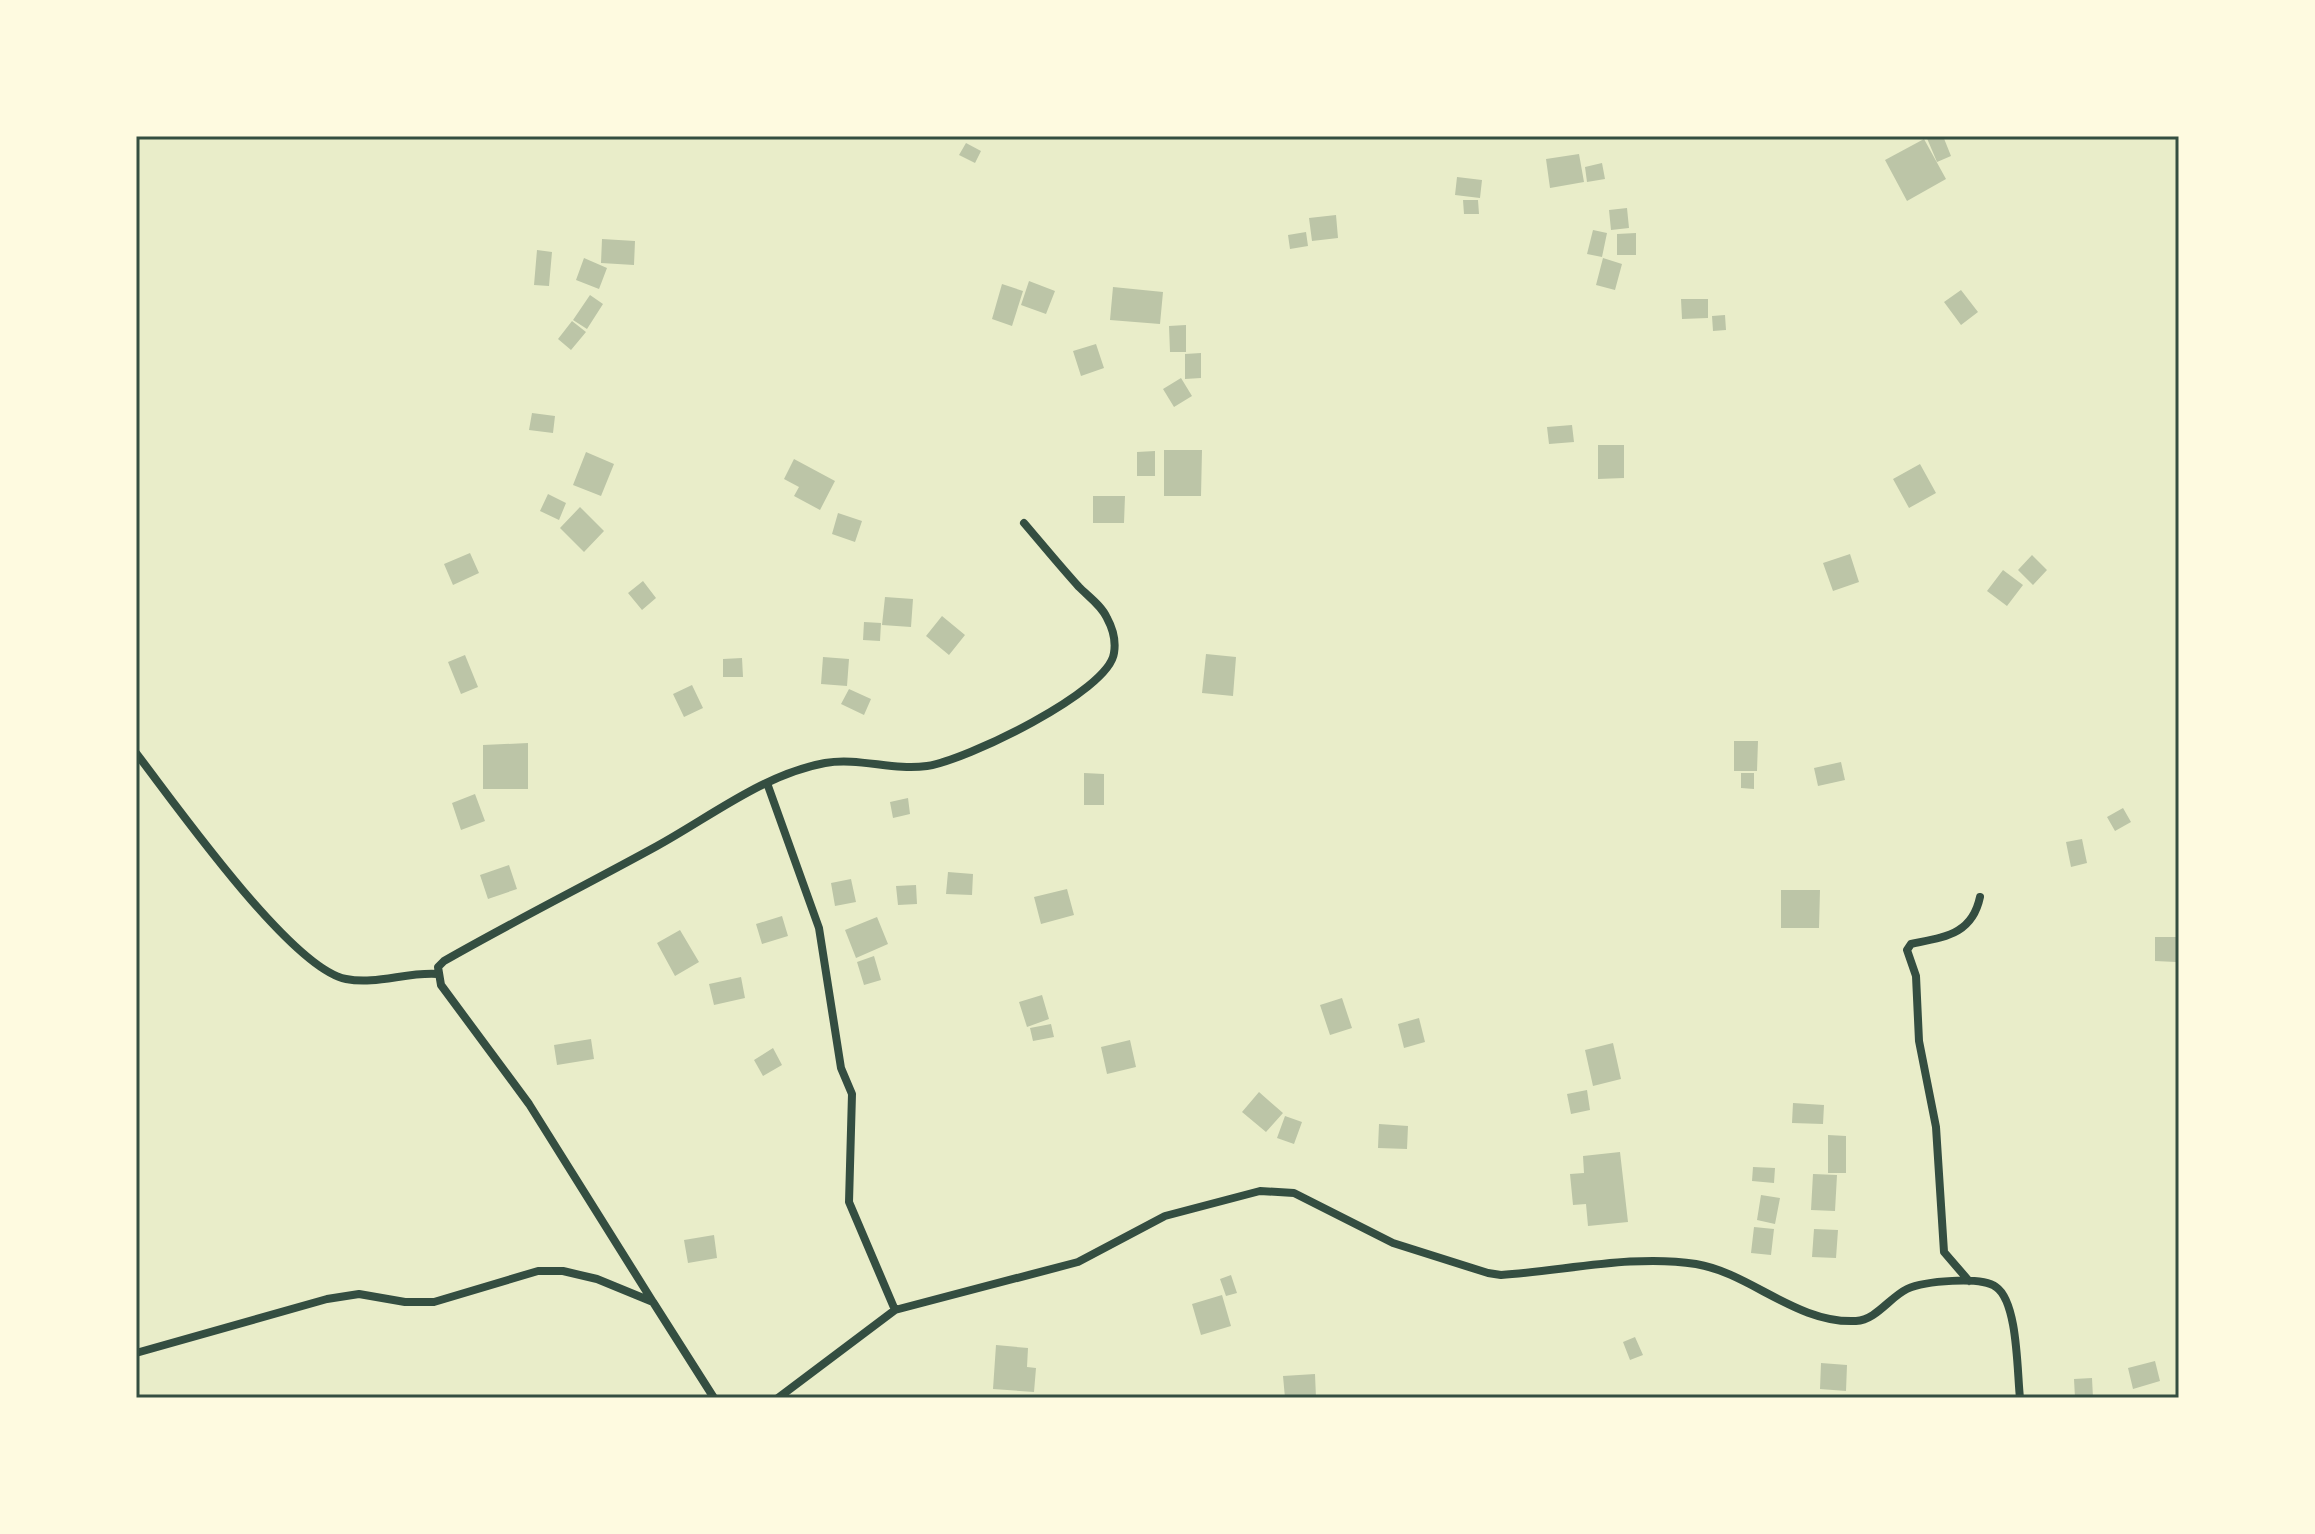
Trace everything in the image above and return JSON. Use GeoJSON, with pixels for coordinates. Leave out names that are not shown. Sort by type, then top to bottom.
{"type":"FeatureCollection","features":[{"type":"Feature","properties":{"kind":"street"},"geometry":{"type":"LineString","coordinates":[[714,1398],[537,1117],[441,985],[437,974],[444,961],[767,783],[824,763],[849,761],[907,769],[966,755],[1086,689],[1105,672],[1114,656],[1114,636],[1106,615],[1024,523]]}},
{"type":"Feature","properties":{"kind":"street"},"geometry":{"type":"LineString","coordinates":[[136,753],[211,850],[287,939],[324,972],[346,979],[372,981],[413,972],[437,974]]}},
{"type":"Feature","properties":{"kind":"street"},"geometry":{"type":"LineString","coordinates":[[767,783],[819,928],[841,1068],[852,1094],[849,1202],[895,1310]]}},
{"type":"Feature","properties":{"kind":"street"},"geometry":{"type":"LineString","coordinates":[[1969,1281],[1944,1252],[1936,1127],[1919,1041],[1916,976],[1907,950],[1911,944],[1954,935],[1971,922],[1980,897]]}},
{"type":"Feature","properties":{"kind":"street"},"geometry":{"type":"LineString","coordinates":[[778,1398],[895,1310],[1078,1262],[1165,1216],[1260,1191],[1294,1193],[1393,1243],[1488,1273],[1501,1275],[1662,1263],[1698,1265],[1780,1302],[1845,1321],[1860,1321],[1907,1289],[1924,1284],[1982,1281],[1997,1287],[2010,1309],[2020,1398]]}},
{"type":"Feature","properties":{"kind":"street"},"geometry":{"type":"LineString","coordinates":[[136,1353],[327,1299],[359,1294],[405,1302],[434,1302],[538,1271],[563,1271],[597,1279],[653,1302]]}},
{"type":"Feature","properties":{"kind":"building"},"geometry":{"type":"Polygon","coordinates":[[[1926,136],[1943,136],[1951,156],[1937,162],[1926,136]]]}},
{"type":"Feature","properties":{"kind":"building"},"geometry":{"type":"Polygon","coordinates":[[[1924,139],[1946,179],[1907,201],[1885,160],[1924,139]]]}},
{"type":"Feature","properties":{"kind":"building"},"geometry":{"type":"Polygon","coordinates":[[[966,143],[981,151],[975,163],[959,155],[966,143]]]}},
{"type":"Feature","properties":{"kind":"building"},"geometry":{"type":"Polygon","coordinates":[[[1579,154],[1584,182],[1550,188],[1546,159],[1579,154]]]}},
{"type":"Feature","properties":{"kind":"building"},"geometry":{"type":"Polygon","coordinates":[[[1602,163],[1605,179],[1587,182],[1585,167],[1602,163]]]}},
{"type":"Feature","properties":{"kind":"building"},"geometry":{"type":"Polygon","coordinates":[[[1457,177],[1482,180],[1480,198],[1455,195],[1457,177]]]}},
{"type":"Feature","properties":{"kind":"building"},"geometry":{"type":"Polygon","coordinates":[[[1463,200],[1478,200],[1479,214],[1464,214],[1463,200]]]}},
{"type":"Feature","properties":{"kind":"building"},"geometry":{"type":"Polygon","coordinates":[[[1627,208],[1629,228],[1611,230],[1609,210],[1627,208]]]}},
{"type":"Feature","properties":{"kind":"building"},"geometry":{"type":"Polygon","coordinates":[[[1336,215],[1338,238],[1312,241],[1309,218],[1336,215]]]}},
{"type":"Feature","properties":{"kind":"building"},"geometry":{"type":"Polygon","coordinates":[[[1593,230],[1607,233],[1602,257],[1587,254],[1593,230]]]}},
{"type":"Feature","properties":{"kind":"building"},"geometry":{"type":"Polygon","coordinates":[[[1306,232],[1308,246],[1290,249],[1288,235],[1306,232]]]}},
{"type":"Feature","properties":{"kind":"building"},"geometry":{"type":"Polygon","coordinates":[[[1636,233],[1636,255],[1617,255],[1617,234],[1636,233]]]}},
{"type":"Feature","properties":{"kind":"building"},"geometry":{"type":"Polygon","coordinates":[[[602,239],[635,241],[634,265],[601,263],[602,239]]]}},
{"type":"Feature","properties":{"kind":"building"},"geometry":{"type":"Polygon","coordinates":[[[537,250],[552,252],[549,286],[534,285],[537,250]]]}},
{"type":"Feature","properties":{"kind":"building"},"geometry":{"type":"Polygon","coordinates":[[[584,258],[607,268],[599,289],[576,280],[584,258]]]}},
{"type":"Feature","properties":{"kind":"building"},"geometry":{"type":"Polygon","coordinates":[[[1603,258],[1622,264],[1615,290],[1596,285],[1603,258]]]}},
{"type":"Feature","properties":{"kind":"building"},"geometry":{"type":"Polygon","coordinates":[[[1029,281],[1055,291],[1046,314],[1021,305],[1029,281]]]}},
{"type":"Feature","properties":{"kind":"building"},"geometry":{"type":"Polygon","coordinates":[[[1002,284],[1023,291],[1012,326],[992,319],[1002,284]]]}},
{"type":"Feature","properties":{"kind":"building"},"geometry":{"type":"Polygon","coordinates":[[[1113,287],[1163,292],[1160,324],[1110,320],[1113,287]]]}},
{"type":"Feature","properties":{"kind":"building"},"geometry":{"type":"Polygon","coordinates":[[[1961,290],[1978,312],[1961,325],[1944,302],[1961,290]]]}},
{"type":"Feature","properties":{"kind":"building"},"geometry":{"type":"Polygon","coordinates":[[[590,295],[603,304],[587,329],[573,320],[590,295]]]}},
{"type":"Feature","properties":{"kind":"building"},"geometry":{"type":"Polygon","coordinates":[[[1681,299],[1708,299],[1708,318],[1682,319],[1681,299]]]}},
{"type":"Feature","properties":{"kind":"building"},"geometry":{"type":"Polygon","coordinates":[[[1725,315],[1726,330],[1713,331],[1712,316],[1725,315]]]}},
{"type":"Feature","properties":{"kind":"building"},"geometry":{"type":"Polygon","coordinates":[[[572,321],[586,332],[571,350],[558,339],[572,321]]]}},
{"type":"Feature","properties":{"kind":"building"},"geometry":{"type":"Polygon","coordinates":[[[1186,325],[1186,352],[1170,352],[1169,326],[1186,325]]]}},
{"type":"Feature","properties":{"kind":"building"},"geometry":{"type":"Polygon","coordinates":[[[1096,344],[1104,368],[1081,376],[1073,351],[1096,344]]]}},
{"type":"Feature","properties":{"kind":"building"},"geometry":{"type":"Polygon","coordinates":[[[1201,353],[1201,378],[1185,379],[1185,354],[1201,353]]]}},
{"type":"Feature","properties":{"kind":"building"},"geometry":{"type":"Polygon","coordinates":[[[1181,378],[1192,396],[1174,407],[1163,389],[1181,378]]]}},
{"type":"Feature","properties":{"kind":"building"},"geometry":{"type":"Polygon","coordinates":[[[532,413],[555,416],[553,433],[529,430],[532,413]]]}},
{"type":"Feature","properties":{"kind":"building"},"geometry":{"type":"Polygon","coordinates":[[[1572,425],[1574,442],[1549,444],[1547,427],[1572,425]]]}},
{"type":"Feature","properties":{"kind":"building"},"geometry":{"type":"Polygon","coordinates":[[[1598,445],[1624,445],[1624,478],[1598,479],[1598,445]]]}},
{"type":"Feature","properties":{"kind":"building"},"geometry":{"type":"Polygon","coordinates":[[[1164,450],[1202,450],[1201,496],[1164,496],[1164,450]]]}},
{"type":"Feature","properties":{"kind":"building"},"geometry":{"type":"Polygon","coordinates":[[[1155,451],[1155,476],[1137,476],[1137,452],[1155,451]]]}},
{"type":"Feature","properties":{"kind":"building"},"geometry":{"type":"Polygon","coordinates":[[[586,452],[614,464],[601,496],[573,485],[586,452]]]}},
{"type":"Feature","properties":{"kind":"building"},"geometry":{"type":"Polygon","coordinates":[[[794,459],[835,481],[820,510],[794,496],[799,487],[784,479],[794,459]]]}},
{"type":"Feature","properties":{"kind":"building"},"geometry":{"type":"Polygon","coordinates":[[[1920,464],[1936,493],[1909,508],[1893,479],[1920,464]]]}},
{"type":"Feature","properties":{"kind":"building"},"geometry":{"type":"Polygon","coordinates":[[[548,494],[566,503],[559,520],[540,511],[548,494]]]}},
{"type":"Feature","properties":{"kind":"building"},"geometry":{"type":"Polygon","coordinates":[[[1093,496],[1125,496],[1124,523],[1093,523],[1093,496]]]}},
{"type":"Feature","properties":{"kind":"building"},"geometry":{"type":"Polygon","coordinates":[[[580,507],[604,531],[584,552],[560,528],[580,507]]]}},
{"type":"Feature","properties":{"kind":"building"},"geometry":{"type":"Polygon","coordinates":[[[838,513],[862,521],[855,542],[832,534],[838,513]]]}},
{"type":"Feature","properties":{"kind":"building"},"geometry":{"type":"Polygon","coordinates":[[[470,553],[479,573],[453,585],[444,564],[470,553]]]}},
{"type":"Feature","properties":{"kind":"building"},"geometry":{"type":"Polygon","coordinates":[[[1850,554],[1859,582],[1833,591],[1823,563],[1850,554]]]}},
{"type":"Feature","properties":{"kind":"building"},"geometry":{"type":"Polygon","coordinates":[[[2032,555],[2047,570],[2033,585],[2018,570],[2032,555]]]}},
{"type":"Feature","properties":{"kind":"building"},"geometry":{"type":"Polygon","coordinates":[[[2003,570],[2023,585],[2007,606],[1987,591],[2003,570]]]}},
{"type":"Feature","properties":{"kind":"building"},"geometry":{"type":"Polygon","coordinates":[[[643,581],[656,598],[642,610],[628,593],[643,581]]]}},
{"type":"Feature","properties":{"kind":"building"},"geometry":{"type":"Polygon","coordinates":[[[885,597],[913,599],[911,627],[882,625],[885,597]]]}},
{"type":"Feature","properties":{"kind":"building"},"geometry":{"type":"Polygon","coordinates":[[[942,616],[965,635],[949,655],[926,636],[942,616]]]}},
{"type":"Feature","properties":{"kind":"building"},"geometry":{"type":"Polygon","coordinates":[[[864,622],[881,623],[880,641],[863,640],[864,622]]]}},
{"type":"Feature","properties":{"kind":"building"},"geometry":{"type":"Polygon","coordinates":[[[1206,654],[1236,657],[1233,696],[1202,693],[1206,654]]]}},
{"type":"Feature","properties":{"kind":"building"},"geometry":{"type":"Polygon","coordinates":[[[465,655],[478,687],[461,694],[448,662],[465,655]]]}},
{"type":"Feature","properties":{"kind":"building"},"geometry":{"type":"Polygon","coordinates":[[[823,657],[849,659],[847,686],[821,684],[823,657]]]}},
{"type":"Feature","properties":{"kind":"building"},"geometry":{"type":"Polygon","coordinates":[[[742,658],[743,677],[723,677],[723,659],[742,658]]]}},
{"type":"Feature","properties":{"kind":"building"},"geometry":{"type":"Polygon","coordinates":[[[692,685],[703,708],[684,717],[673,694],[692,685]]]}},
{"type":"Feature","properties":{"kind":"building"},"geometry":{"type":"Polygon","coordinates":[[[849,689],[871,699],[864,715],[841,704],[849,689]]]}},
{"type":"Feature","properties":{"kind":"building"},"geometry":{"type":"Polygon","coordinates":[[[1734,741],[1758,741],[1757,771],[1734,771],[1734,741]]]}},
{"type":"Feature","properties":{"kind":"building"},"geometry":{"type":"Polygon","coordinates":[[[528,743],[528,789],[483,789],[483,745],[528,743]]]}},
{"type":"Feature","properties":{"kind":"building"},"geometry":{"type":"Polygon","coordinates":[[[1841,762],[1845,780],[1818,786],[1814,768],[1841,762]]]}},
{"type":"Feature","properties":{"kind":"building"},"geometry":{"type":"Polygon","coordinates":[[[1084,773],[1104,774],[1104,805],[1084,805],[1084,773]]]}},
{"type":"Feature","properties":{"kind":"building"},"geometry":{"type":"Polygon","coordinates":[[[1741,773],[1754,773],[1754,789],[1741,788],[1741,773]]]}},
{"type":"Feature","properties":{"kind":"building"},"geometry":{"type":"Polygon","coordinates":[[[475,794],[485,821],[461,830],[452,803],[475,794]]]}},
{"type":"Feature","properties":{"kind":"building"},"geometry":{"type":"Polygon","coordinates":[[[908,798],[910,814],[893,818],[890,802],[908,798]]]}},
{"type":"Feature","properties":{"kind":"building"},"geometry":{"type":"Polygon","coordinates":[[[2123,808],[2131,822],[2115,831],[2107,817],[2123,808]]]}},
{"type":"Feature","properties":{"kind":"building"},"geometry":{"type":"Polygon","coordinates":[[[2082,839],[2087,863],[2071,867],[2066,842],[2082,839]]]}},
{"type":"Feature","properties":{"kind":"building"},"geometry":{"type":"Polygon","coordinates":[[[509,865],[517,889],[488,899],[480,875],[509,865]]]}},
{"type":"Feature","properties":{"kind":"building"},"geometry":{"type":"Polygon","coordinates":[[[948,872],[973,874],[972,895],[946,894],[948,872]]]}},
{"type":"Feature","properties":{"kind":"building"},"geometry":{"type":"Polygon","coordinates":[[[851,879],[856,902],[835,906],[831,883],[851,879]]]}},
{"type":"Feature","properties":{"kind":"building"},"geometry":{"type":"Polygon","coordinates":[[[916,885],[917,904],[898,905],[896,886],[916,885]]]}},
{"type":"Feature","properties":{"kind":"building"},"geometry":{"type":"Polygon","coordinates":[[[1067,889],[1074,915],[1041,924],[1034,897],[1067,889]]]}},
{"type":"Feature","properties":{"kind":"building"},"geometry":{"type":"Polygon","coordinates":[[[1781,890],[1820,890],[1819,928],[1781,928],[1781,890]]]}},
{"type":"Feature","properties":{"kind":"building"},"geometry":{"type":"Polygon","coordinates":[[[782,916],[788,936],[762,944],[756,924],[782,916]]]}},
{"type":"Feature","properties":{"kind":"building"},"geometry":{"type":"Polygon","coordinates":[[[877,917],[888,944],[856,958],[845,930],[877,917]]]}},
{"type":"Feature","properties":{"kind":"building"},"geometry":{"type":"Polygon","coordinates":[[[680,930],[699,962],[675,976],[657,943],[680,930]]]}},
{"type":"Feature","properties":{"kind":"building"},"geometry":{"type":"Polygon","coordinates":[[[2155,937],[2177,937],[2176,962],[2155,961],[2155,937]]]}},
{"type":"Feature","properties":{"kind":"building"},"geometry":{"type":"Polygon","coordinates":[[[874,956],[881,980],[864,985],[857,962],[874,956]]]}},
{"type":"Feature","properties":{"kind":"building"},"geometry":{"type":"Polygon","coordinates":[[[741,977],[745,998],[714,1005],[709,984],[741,977]]]}},
{"type":"Feature","properties":{"kind":"building"},"geometry":{"type":"Polygon","coordinates":[[[1042,995],[1049,1019],[1027,1027],[1019,1002],[1042,995]]]}},
{"type":"Feature","properties":{"kind":"building"},"geometry":{"type":"Polygon","coordinates":[[[1342,998],[1352,1028],[1330,1035],[1320,1005],[1342,998]]]}},
{"type":"Feature","properties":{"kind":"building"},"geometry":{"type":"Polygon","coordinates":[[[1419,1018],[1425,1042],[1404,1048],[1398,1024],[1419,1018]]]}},
{"type":"Feature","properties":{"kind":"building"},"geometry":{"type":"Polygon","coordinates":[[[1051,1024],[1054,1037],[1033,1041],[1030,1028],[1051,1024]]]}},
{"type":"Feature","properties":{"kind":"building"},"geometry":{"type":"Polygon","coordinates":[[[591,1039],[594,1059],[557,1065],[554,1045],[591,1039]]]}},
{"type":"Feature","properties":{"kind":"building"},"geometry":{"type":"Polygon","coordinates":[[[1130,1040],[1136,1067],[1107,1074],[1101,1047],[1130,1040]]]}},
{"type":"Feature","properties":{"kind":"building"},"geometry":{"type":"Polygon","coordinates":[[[1613,1043],[1621,1079],[1593,1086],[1585,1050],[1613,1043]]]}},
{"type":"Feature","properties":{"kind":"building"},"geometry":{"type":"Polygon","coordinates":[[[773,1048],[782,1065],[763,1076],[754,1060],[773,1048]]]}},
{"type":"Feature","properties":{"kind":"building"},"geometry":{"type":"Polygon","coordinates":[[[1587,1090],[1590,1110],[1571,1114],[1567,1094],[1587,1090]]]}},
{"type":"Feature","properties":{"kind":"building"},"geometry":{"type":"Polygon","coordinates":[[[1259,1092],[1283,1113],[1266,1132],[1242,1112],[1259,1092]]]}},
{"type":"Feature","properties":{"kind":"building"},"geometry":{"type":"Polygon","coordinates":[[[1793,1103],[1824,1105],[1823,1124],[1792,1123],[1793,1103]]]}},
{"type":"Feature","properties":{"kind":"building"},"geometry":{"type":"Polygon","coordinates":[[[1285,1116],[1302,1122],[1294,1144],[1277,1138],[1285,1116]]]}},
{"type":"Feature","properties":{"kind":"building"},"geometry":{"type":"Polygon","coordinates":[[[1379,1124],[1408,1126],[1407,1149],[1378,1148],[1379,1124]]]}},
{"type":"Feature","properties":{"kind":"building"},"geometry":{"type":"Polygon","coordinates":[[[1828,1135],[1846,1136],[1846,1173],[1828,1173],[1828,1135]]]}},
{"type":"Feature","properties":{"kind":"building"},"geometry":{"type":"Polygon","coordinates":[[[1620,1152],[1628,1222],[1588,1226],[1586,1204],[1573,1205],[1570,1174],[1584,1173],[1583,1156],[1620,1152]]]}},
{"type":"Feature","properties":{"kind":"building"},"geometry":{"type":"Polygon","coordinates":[[[1753,1167],[1775,1168],[1774,1183],[1752,1181],[1753,1167]]]}},
{"type":"Feature","properties":{"kind":"building"},"geometry":{"type":"Polygon","coordinates":[[[1813,1174],[1837,1175],[1835,1211],[1811,1210],[1813,1174]]]}},
{"type":"Feature","properties":{"kind":"building"},"geometry":{"type":"Polygon","coordinates":[[[1761,1195],[1780,1198],[1775,1224],[1757,1220],[1761,1195]]]}},
{"type":"Feature","properties":{"kind":"building"},"geometry":{"type":"Polygon","coordinates":[[[1754,1227],[1774,1229],[1771,1255],[1751,1253],[1754,1227]]]}},
{"type":"Feature","properties":{"kind":"building"},"geometry":{"type":"Polygon","coordinates":[[[1814,1229],[1838,1230],[1836,1258],[1812,1257],[1814,1229]]]}},
{"type":"Feature","properties":{"kind":"building"},"geometry":{"type":"Polygon","coordinates":[[[714,1235],[717,1258],[688,1263],[684,1240],[714,1235]]]}},
{"type":"Feature","properties":{"kind":"building"},"geometry":{"type":"Polygon","coordinates":[[[1231,1275],[1237,1293],[1226,1296],[1220,1279],[1231,1275]]]}},
{"type":"Feature","properties":{"kind":"building"},"geometry":{"type":"Polygon","coordinates":[[[1222,1295],[1231,1326],[1201,1335],[1192,1304],[1222,1295]]]}},
{"type":"Feature","properties":{"kind":"building"},"geometry":{"type":"Polygon","coordinates":[[[1635,1337],[1643,1355],[1630,1360],[1623,1342],[1635,1337]]]}},
{"type":"Feature","properties":{"kind":"building"},"geometry":{"type":"Polygon","coordinates":[[[996,1345],[1028,1348],[1027,1367],[1036,1368],[1034,1392],[993,1389],[996,1345]]]}},
{"type":"Feature","properties":{"kind":"building"},"geometry":{"type":"Polygon","coordinates":[[[2155,1361],[2160,1381],[2133,1389],[2128,1368],[2155,1361]]]}},
{"type":"Feature","properties":{"kind":"building"},"geometry":{"type":"Polygon","coordinates":[[[1821,1363],[1847,1365],[1846,1391],[1820,1389],[1821,1363]]]}},
{"type":"Feature","properties":{"kind":"building"},"geometry":{"type":"Polygon","coordinates":[[[1315,1374],[1316,1398],[1285,1398],[1283,1376],[1315,1374]]]}},
{"type":"Feature","properties":{"kind":"building"},"geometry":{"type":"Polygon","coordinates":[[[2092,1378],[2093,1398],[2075,1398],[2074,1379],[2092,1378]]]}}]}
